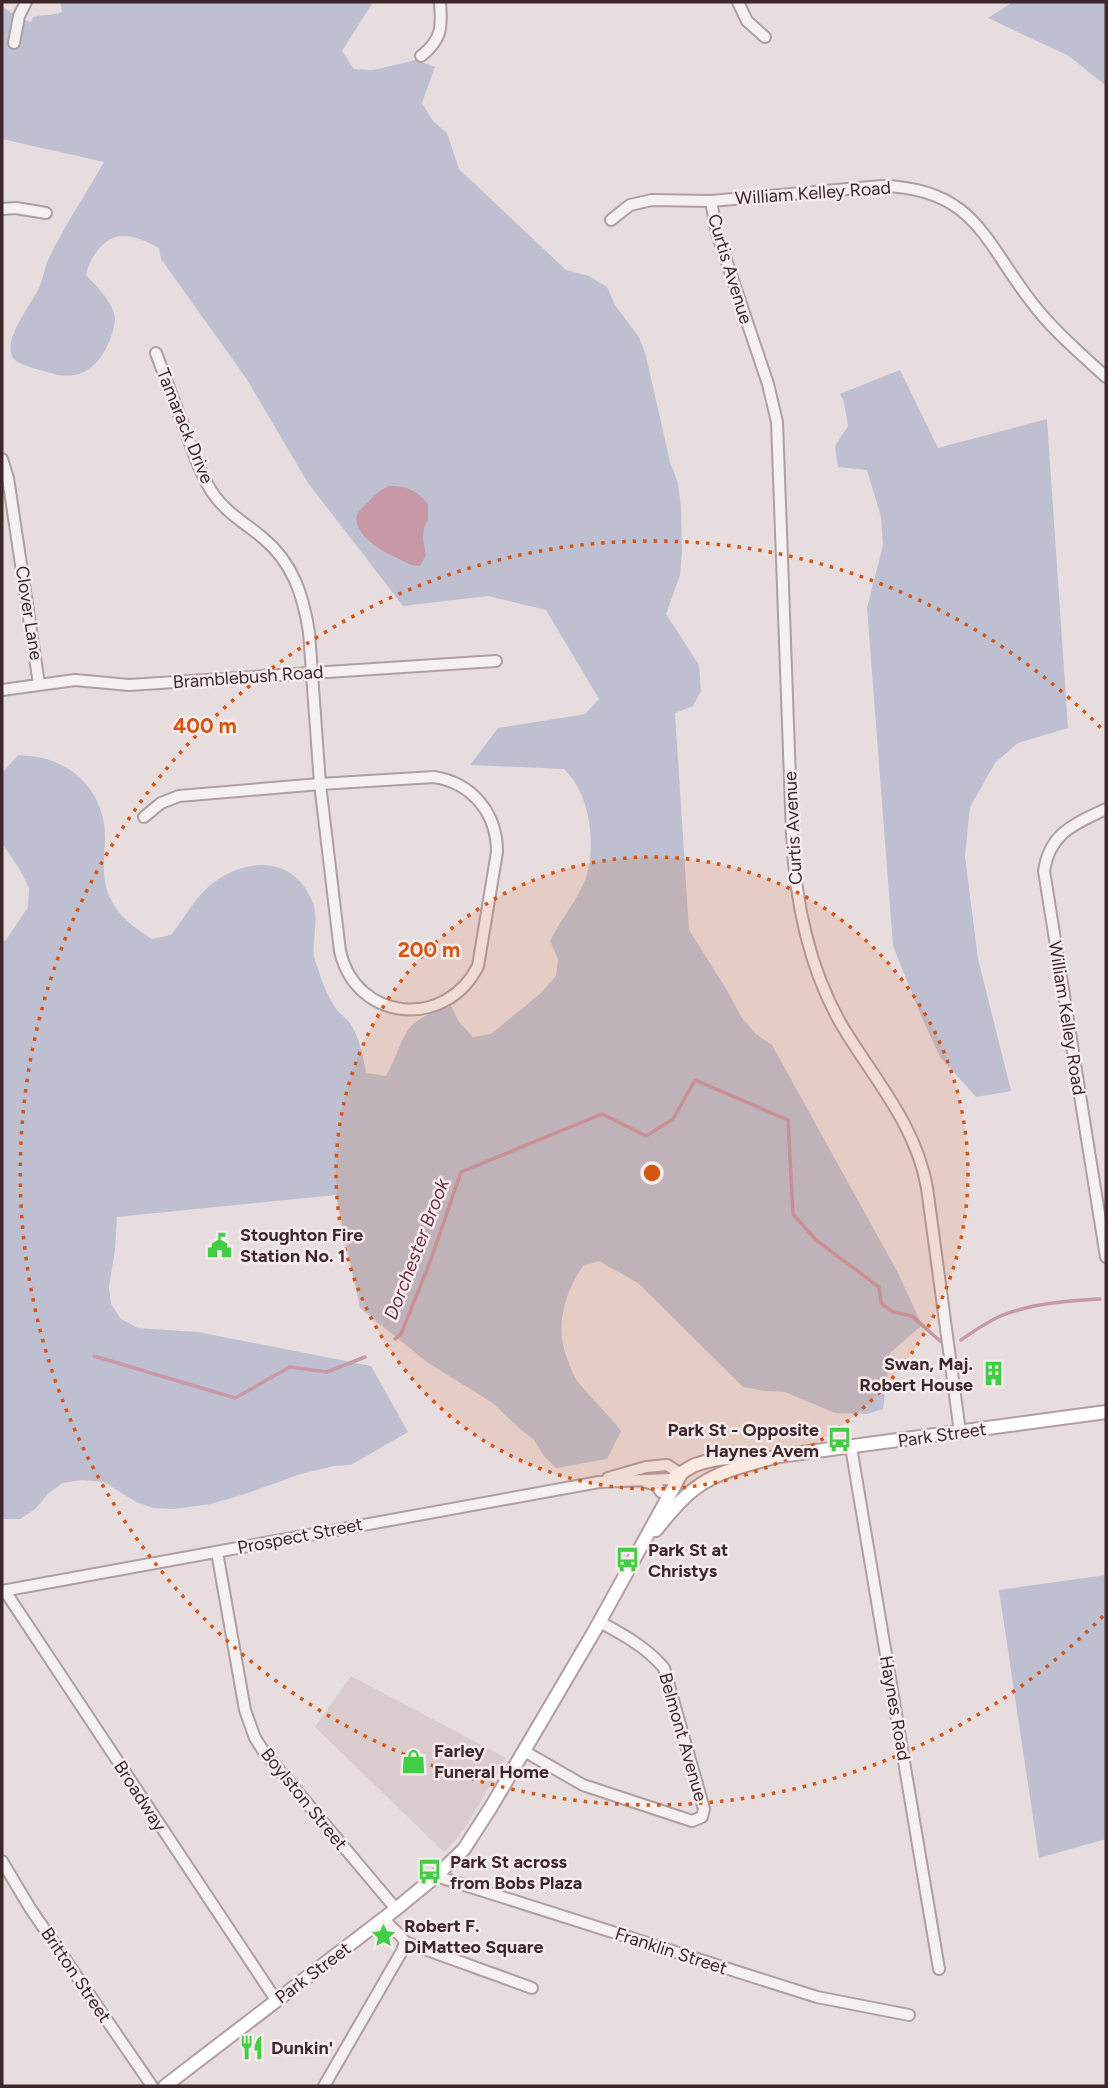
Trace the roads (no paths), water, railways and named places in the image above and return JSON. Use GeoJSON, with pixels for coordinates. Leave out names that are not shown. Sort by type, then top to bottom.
{"type":"FeatureCollection","features":[{"type":"Feature","properties":{"kind":"main road","name":"Park Street"},"geometry":{"type":"LineString","coordinates":[[631,1568],[667,1517],[694,1489],[727,1472],[779,1457],[1106,1412]]}},
{"type":"Feature","properties":{"kind":"main road","name":"Park Street"},"geometry":{"type":"LineString","coordinates":[[165,2086],[396,1909],[436,1876],[470,1840],[631,1568],[675,1476],[696,1465],[737,1456],[779,1457]]}},
{"type":"Feature","properties":{"kind":"main road"},"geometry":{"type":"LineString","coordinates":[[675,1476],[694,1489]]}},
{"type":"Feature","properties":{"kind":"main road","name":"Park Street"},"geometry":{"type":"LineString","coordinates":[[661,1492],[661,1509]]}},
{"type":"Feature","properties":{"kind":"street"},"geometry":{"type":"LineString","coordinates":[[14,43],[19,16],[26,2]]}},
{"type":"Feature","properties":{"kind":"street"},"geometry":{"type":"LineString","coordinates":[[421,57],[433,48],[437,40],[441,19],[440,2]]}},
{"type":"Feature","properties":{"kind":"street"},"geometry":{"type":"LineString","coordinates":[[738,2],[752,27],[765,37]]}},
{"type":"Feature","properties":{"kind":"street","name":"William Kelley Road"},"geometry":{"type":"LineString","coordinates":[[611,220],[638,202],[652,200],[711,201],[882,186],[905,186],[921,190],[952,204],[975,223],[1039,312],[1106,377]]}},
{"type":"Feature","properties":{"kind":"street","name":"Curtis Avenue"},"geometry":{"type":"LineString","coordinates":[[711,201],[717,233],[768,384],[777,422],[792,834],[797,898],[810,950],[831,1004],[894,1104],[919,1154],[927,1188],[960,1432]]}},
{"type":"Feature","properties":{"kind":"street"},"geometry":{"type":"LineString","coordinates":[[2,209],[16,208],[46,213]]}},
{"type":"Feature","properties":{"kind":"street","name":"Tamarack Drive"},"geometry":{"type":"LineString","coordinates":[[156,353],[209,488],[228,512],[273,547],[295,579],[305,608],[320,784]]}},
{"type":"Feature","properties":{"kind":"street","name":"Clover Lane"},"geometry":{"type":"LineString","coordinates":[[2,459],[8,478],[39,684]]}},
{"type":"Feature","properties":{"kind":"street","name":"Bramblebush Road"},"geometry":{"type":"LineString","coordinates":[[2,690],[75,680],[128,685],[496,661]]}},
{"type":"Feature","properties":{"kind":"street"},"geometry":{"type":"LineString","coordinates":[[144,817],[161,803],[179,796],[320,784],[422,776],[457,784],[480,802],[487,812],[494,828],[497,852],[478,965],[455,995],[428,1008],[415,1010],[391,1007],[364,993],[349,974],[339,942],[320,784]]}},
{"type":"Feature","properties":{"kind":"street","name":"William Kelley Road"},"geometry":{"type":"LineString","coordinates":[[1106,809],[1068,828],[1057,838],[1050,848],[1044,871],[1106,1257]]}},
{"type":"Feature","properties":{"kind":"street","name":"Haynes Road"},"geometry":{"type":"LineString","coordinates":[[851,1447],[939,1969]]}},
{"type":"Feature","properties":{"kind":"street","name":"Prospect Street"},"geometry":{"type":"LineString","coordinates":[[4,1591],[599,1482],[675,1476],[667,1465],[646,1467],[599,1482]]}},
{"type":"Feature","properties":{"kind":"street","name":"Prospect Street"},"geometry":{"type":"LineString","coordinates":[[636,1481],[652,1483],[661,1492]]}},
{"type":"Feature","properties":{"kind":"street","name":"Boylston Street"},"geometry":{"type":"LineString","coordinates":[[217,1552],[243,1700],[255,1738],[396,1909]]}},
{"type":"Feature","properties":{"kind":"street","name":"Broadway"},"geometry":{"type":"LineString","coordinates":[[4,1591],[276,2000]]}},
{"type":"Feature","properties":{"kind":"street","name":"Belmont Avenue"},"geometry":{"type":"LineString","coordinates":[[524,1751],[583,1785],[692,1821],[702,1816],[704,1809],[664,1668],[653,1654],[638,1643],[600,1622]]}},
{"type":"Feature","properties":{"kind":"street","name":"Britton Street"},"geometry":{"type":"LineString","coordinates":[[2,1861],[30,1908],[152,2086]]}},
{"type":"Feature","properties":{"kind":"street","name":"Franklin Street"},"geometry":{"type":"LineString","coordinates":[[436,1876],[817,1997],[909,2015]]}},
{"type":"Feature","properties":{"kind":"street"},"geometry":{"type":"LineString","coordinates":[[383,1919],[405,1942],[532,1988]]}},
{"type":"Feature","properties":{"kind":"street"},"geometry":{"type":"LineString","coordinates":[[324,2086],[405,1942]]}},
{"type":"Feature","properties":{"kind":"waterway","name":"Dorchester Brook"},"geometry":{"type":"LineString","coordinates":[[395,1339],[401,1334],[430,1262],[461,1172],[602,1114],[646,1136],[673,1119],[695,1080],[788,1120],[793,1214],[816,1240],[879,1287],[881,1303],[893,1312],[912,1316],[940,1341]]}},
{"type":"Feature","properties":{"kind":"waterway","name":"Dorchester Brook"},"geometry":{"type":"LineString","coordinates":[[961,1340],[992,1320],[1015,1311],[1051,1303],[1100,1299]]}},
{"type":"Feature","properties":{"kind":"waterway","name":"Dorchester Brook"},"geometry":{"type":"LineString","coordinates":[[94,1356],[235,1398],[290,1367],[327,1372],[365,1357]]}},
{"type":"Feature","properties":{"kind":"place","name":"Stoughton Fire Station No. 1"},"geometry":{"type":"Point","coordinates":[220,1245]}},
{"type":"Feature","properties":{"kind":"place","name":"Swan, Maj. Robert House"},"geometry":{"type":"Point","coordinates":[993,1374]}},
{"type":"Feature","properties":{"kind":"place","name":"Park St - Opposite Haynes Avem"},"geometry":{"type":"Point","coordinates":[839,1440]}},
{"type":"Feature","properties":{"kind":"place","name":"Park St at Christys"},"geometry":{"type":"Point","coordinates":[628,1560]}},
{"type":"Feature","properties":{"kind":"place","name":"Farley Funeral Home"},"geometry":{"type":"Point","coordinates":[414,1761]}},
{"type":"Feature","properties":{"kind":"place","name":"Park St across from Bobs Plaza"},"geometry":{"type":"Point","coordinates":[430,1872]}},
{"type":"Feature","properties":{"kind":"place","name":"Robert F. DiMatteo Square"},"geometry":{"type":"Point","coordinates":[384,1936]}},
{"type":"Feature","properties":{"kind":"place","name":"Dunkin'"},"geometry":{"type":"Point","coordinates":[251,2048]}}]}
